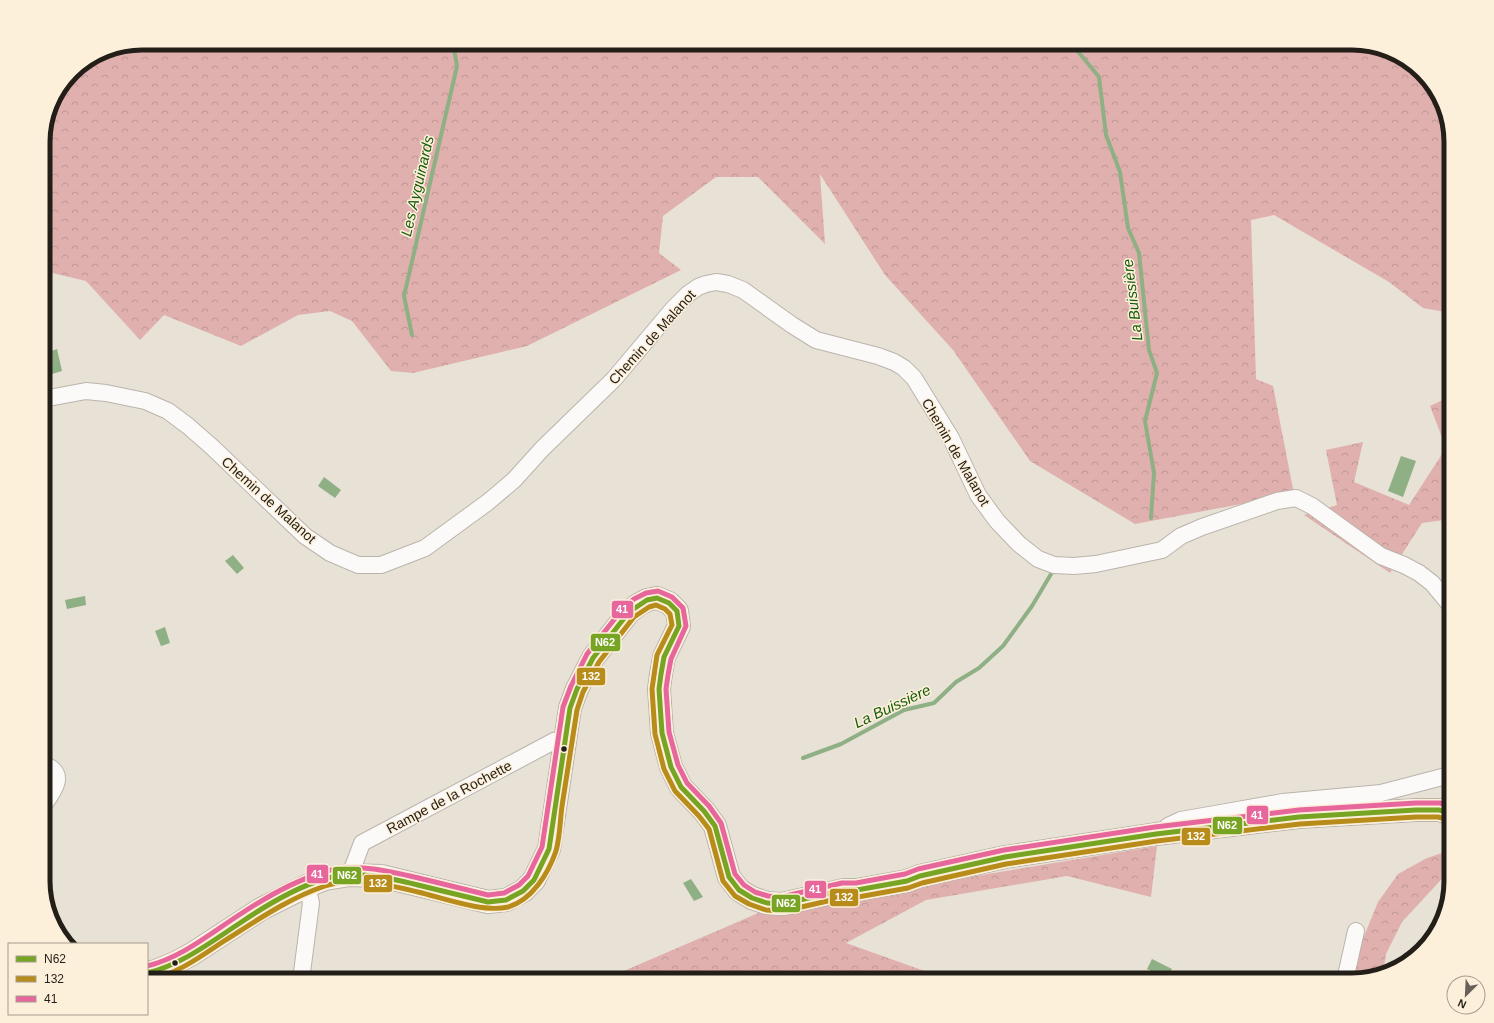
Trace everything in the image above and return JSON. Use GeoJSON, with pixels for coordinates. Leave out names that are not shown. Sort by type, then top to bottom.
{"type":"FeatureCollection","features":[{"type":"Feature","properties":{"kind":"main road"},"geometry":{"type":"LineString","coordinates":[[148,972],[156,971],[186,957],[261,909],[325,879],[350,874],[381,876],[488,902],[506,900],[524,891],[534,880],[549,849],[570,708],[577,689],[593,658],[629,612],[647,600],[657,598],[669,603],[677,611],[679,619],[679,626],[664,657],[659,689],[662,733],[671,767],[681,787],[704,811],[715,826],[729,877],[739,890],[752,898],[767,903],[782,904],[844,890],[857,890],[907,881],[920,876],[1005,857],[1156,834],[1299,817],[1416,810],[1444,811]]}},
{"type":"Feature","properties":{"kind":"street","name":"Chemin de Malanot"},"geometry":{"type":"LineString","coordinates":[[50,398],[86,391],[106,393],[145,401],[168,411],[211,446],[305,536],[330,553],[358,565],[381,565],[425,548],[488,502],[514,480],[542,449],[614,379],[673,309],[688,294],[698,287],[716,282],[728,284],[743,290],[816,340],[878,356],[894,362],[904,368],[914,378],[951,438],[978,494],[997,521],[1019,544],[1038,559],[1054,565],[1074,566],[1096,564],[1162,550],[1181,536],[1202,527],[1277,501],[1296,498],[1312,506],[1381,556],[1419,573],[1432,583],[1444,598]]}},
{"type":"Feature","properties":{"kind":"street","name":"Rampe de la Rochette"},"geometry":{"type":"LineString","coordinates":[[350,874],[362,843],[554,741],[566,739]]}},
{"type":"Feature","properties":{"kind":"street"},"geometry":{"type":"LineString","coordinates":[[50,767],[56,772],[57,780],[56,788],[50,796]]}},
{"type":"Feature","properties":{"kind":"street"},"geometry":{"type":"LineString","coordinates":[[1156,834],[1181,820],[1283,802],[1380,793],[1444,777]]}},
{"type":"Feature","properties":{"kind":"street"},"geometry":{"type":"LineString","coordinates":[[302,973],[311,903],[308,886]]}},
{"type":"Feature","properties":{"kind":"street"},"geometry":{"type":"LineString","coordinates":[[1347,973],[1356,931]]}},
{"type":"Feature","properties":{"kind":"green space"},"geometry":{"type":"Polygon","coordinates":[[[136,50],[1352,50],[1376,53],[1387,57],[1413,73],[1421,81],[1434,101],[1439,113],[1444,136],[1444,312],[1423,308],[1389,282],[1274,215],[1251,220],[1256,379],[1273,386],[1294,494],[1135,524],[1030,461],[953,350],[885,275],[820,174],[825,244],[758,177],[716,177],[663,216],[659,253],[681,270],[527,346],[413,373],[391,371],[352,321],[330,311],[298,315],[241,346],[164,315],[140,340],[86,281],[50,272],[50,136],[53,118],[60,101],[69,86],[81,73],[96,62],[107,57],[136,50]]]}},
{"type":"Feature","properties":{"kind":"green space"},"geometry":{"type":"Polygon","coordinates":[[[1444,399],[1444,443],[1430,406],[1444,399]]]}},
{"type":"Feature","properties":{"kind":"green space"},"geometry":{"type":"Polygon","coordinates":[[[1363,442],[1354,482],[1409,505],[1444,451],[1444,520],[1422,523],[1390,573],[1304,515],[1337,505],[1326,450],[1363,442]]]}},
{"type":"Feature","properties":{"kind":"green space"},"geometry":{"type":"Polygon","coordinates":[[[1157,846],[1151,897],[1067,876],[926,900],[846,943],[930,973],[619,973],[763,911],[1157,846]]]}},
{"type":"Feature","properties":{"kind":"green space"},"geometry":{"type":"Polygon","coordinates":[[[1444,852],[1444,877],[1402,922],[1386,954],[1384,967],[1370,971],[1353,973],[1354,961],[1378,902],[1398,874],[1427,858],[1444,852]]]}},
{"type":"Feature","properties":{"kind":"shaded area"},"geometry":{"type":"Polygon","coordinates":[[[57,349],[62,371],[52,374],[50,367],[50,352],[57,349]]]}},
{"type":"Feature","properties":{"kind":"shaded area"},"geometry":{"type":"Polygon","coordinates":[[[1401,456],[1416,461],[1403,497],[1388,491],[1401,456]]]}},
{"type":"Feature","properties":{"kind":"shaded area"},"geometry":{"type":"Polygon","coordinates":[[[324,477],[341,490],[335,498],[318,486],[324,477]]]}},
{"type":"Feature","properties":{"kind":"shaded area"},"geometry":{"type":"Polygon","coordinates":[[[233,555],[244,568],[237,574],[225,561],[233,555]]]}},
{"type":"Feature","properties":{"kind":"shaded area"},"geometry":{"type":"Polygon","coordinates":[[[85,596],[86,605],[67,609],[65,600],[85,596]]]}},
{"type":"Feature","properties":{"kind":"shaded area"},"geometry":{"type":"Polygon","coordinates":[[[165,627],[170,643],[161,646],[155,631],[165,627]]]}},
{"type":"Feature","properties":{"kind":"shaded area"},"geometry":{"type":"Polygon","coordinates":[[[691,879],[703,897],[694,901],[683,883],[691,879]]]}},
{"type":"Feature","properties":{"kind":"shaded area"},"geometry":{"type":"Polygon","coordinates":[[[1152,959],[1172,969],[1170,973],[1155,973],[1147,969],[1152,959]]]}},
{"type":"Feature","properties":{"kind":"waterway","name":"Les Ayguinards"},"geometry":{"type":"LineString","coordinates":[[412,335],[404,296],[457,66],[454,50]]}},
{"type":"Feature","properties":{"kind":"waterway","name":"La Buissière"},"geometry":{"type":"LineString","coordinates":[[1077,50],[1099,77],[1106,135],[1120,172],[1128,228],[1139,253],[1149,350],[1157,373],[1145,421],[1154,473],[1151,518]]}},
{"type":"Feature","properties":{"kind":"waterway","name":"La Buissière"},"geometry":{"type":"LineString","coordinates":[[803,758],[841,744],[904,710],[934,703],[956,682],[979,668],[1003,646],[1032,606],[1054,569]]}},
{"type":"Feature","properties":{"kind":"transit line","name":"41"},"geometry":{"type":"LineString","coordinates":[[148,966],[184,951],[248,909],[290,885],[323,872],[336,869],[375,869],[488,895],[504,893],[519,885],[528,876],[542,847],[563,707],[571,686],[587,654],[624,607],[634,599],[646,593],[658,591],[672,597],[683,608],[686,626],[671,659],[666,689],[669,732],[678,765],[687,783],[709,806],[721,823],[735,874],[744,885],[755,892],[768,896],[781,897],[842,883],[856,883],[905,874],[918,869],[1004,850],[1155,827],[1299,810],[1416,803],[1444,804]]}},
{"type":"Feature","properties":{"kind":"transit line","name":"N62"},"geometry":{"type":"LineString","coordinates":[[148,973],[184,959],[291,892],[324,879],[337,876],[363,875],[388,878],[488,902],[506,900],[523,891],[534,880],[549,849],[570,708],[577,689],[593,658],[629,612],[647,600],[657,598],[669,603],[677,611],[679,626],[664,657],[659,689],[662,733],[671,767],[681,787],[704,811],[715,826],[729,877],[739,890],[752,898],[767,903],[782,904],[844,890],[857,890],[907,881],[920,876],[1005,857],[1156,834],[1299,817],[1416,810],[1444,811]]}},
{"type":"Feature","properties":{"kind":"transit line","name":"132"},"geometry":{"type":"LineString","coordinates":[[171,973],[286,903],[312,891],[337,883],[360,882],[384,884],[463,904],[487,908],[508,907],[517,904],[524,899],[532,892],[544,877],[556,851],[577,710],[583,692],[599,662],[634,617],[649,607],[656,605],[665,609],[670,614],[672,625],[657,655],[652,689],[655,734],[664,769],[675,791],[699,816],[709,829],[723,881],[735,896],[749,904],[766,910],[784,911],[845,897],[858,897],[908,888],[922,883],[1006,864],[1157,841],[1300,824],[1416,817],[1438,817],[1444,819]]}}]}
